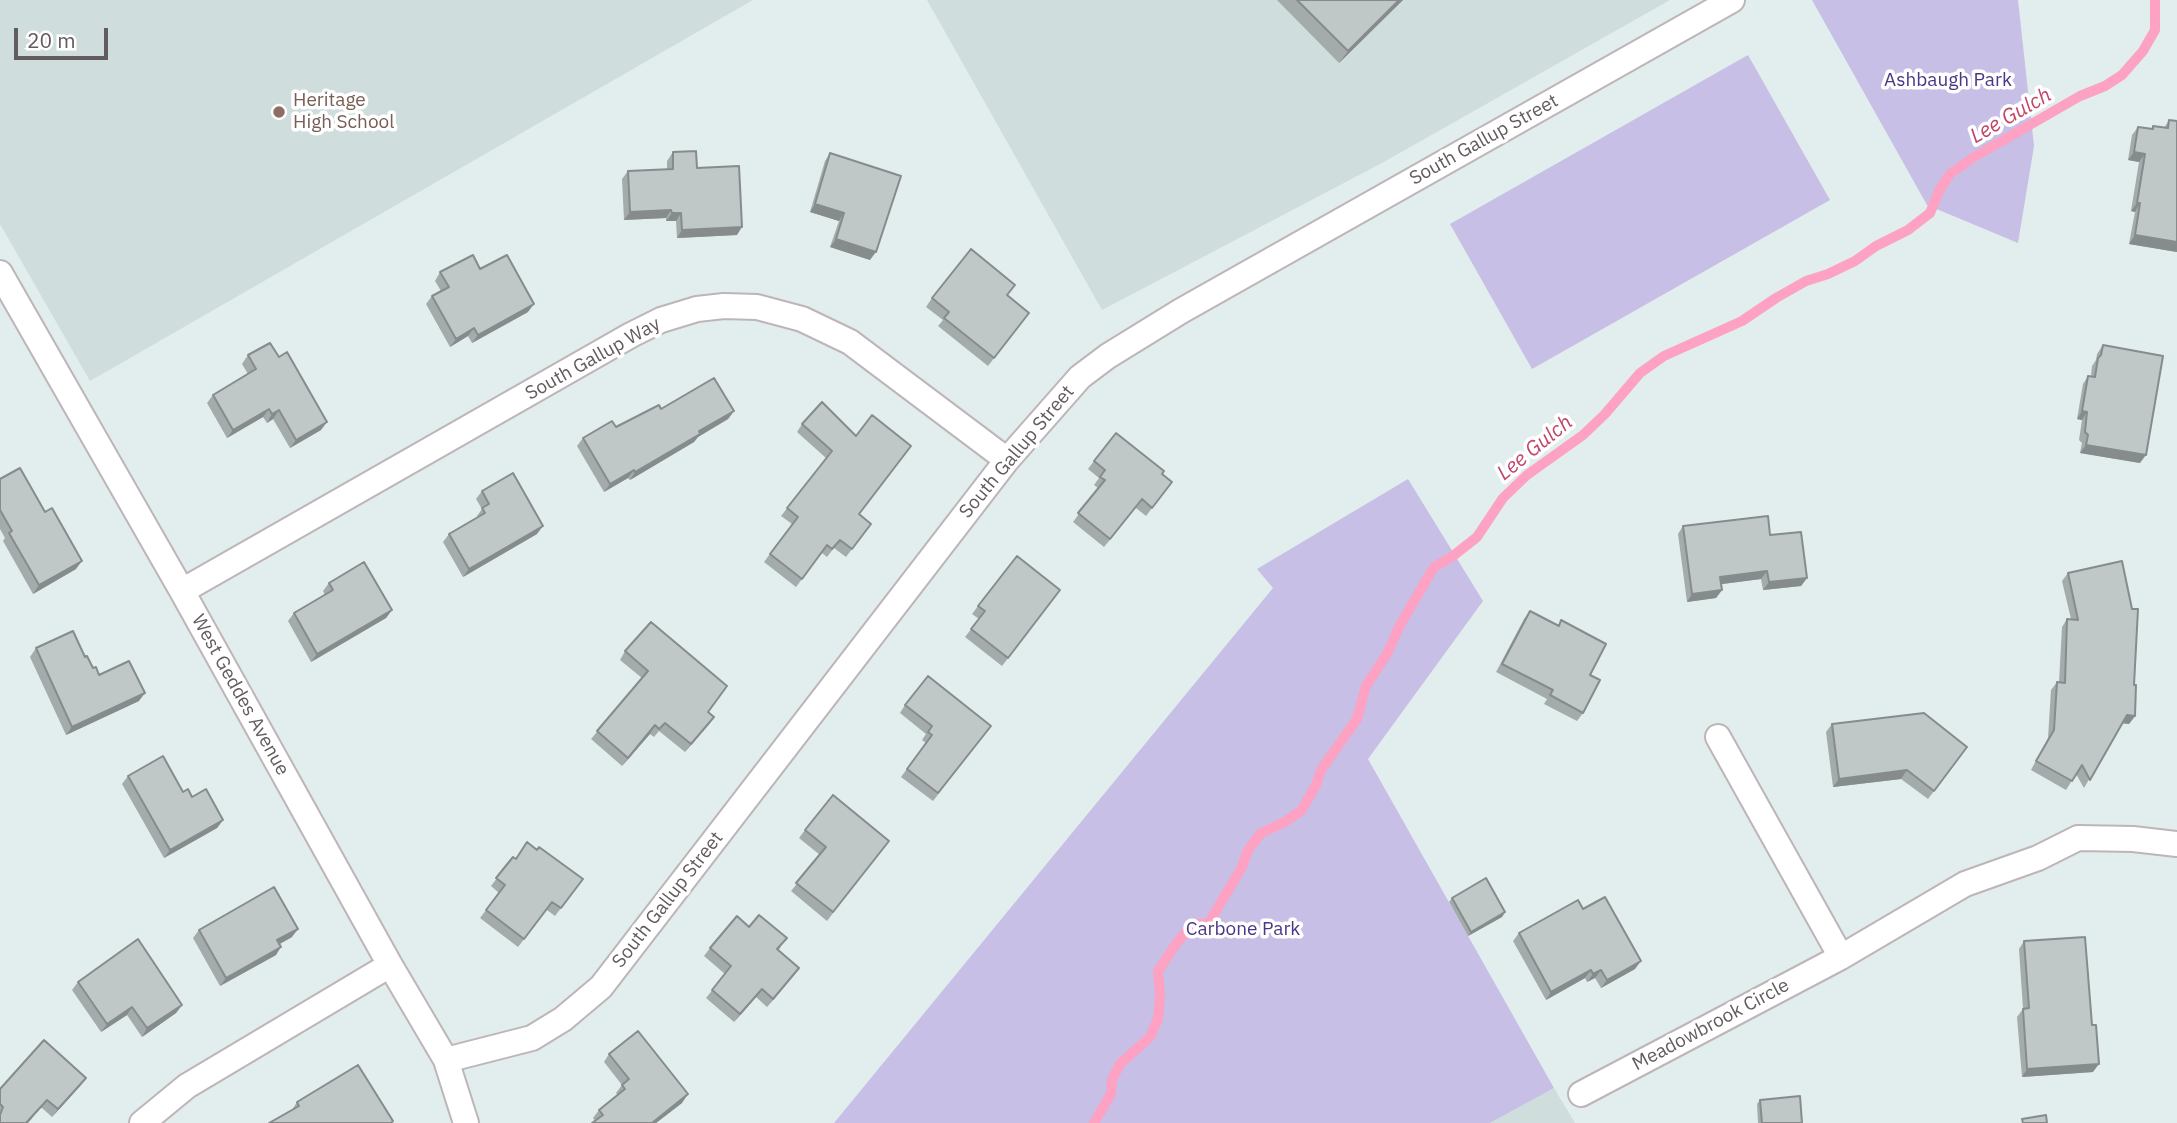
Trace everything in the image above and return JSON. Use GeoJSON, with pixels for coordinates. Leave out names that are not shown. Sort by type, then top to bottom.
{"type":"FeatureCollection","features":[{"type":"Feature","properties":{"kind":"street","name":"South Gallup Street"},"geometry":{"type":"LineString","coordinates":[[446,1060],[533,1038],[563,1019],[601,987],[1007,460],[1080,377],[1132,340],[1211,293],[1732,0]]}},
{"type":"Feature","properties":{"kind":"street","name":"West Geddes Avenue"},"geometry":{"type":"LineString","coordinates":[[0,273],[446,1060],[466,1123]]}},
{"type":"Feature","properties":{"kind":"street","name":"South Gallup Way"},"geometry":{"type":"LineString","coordinates":[[182,591],[631,335],[661,320],[697,309],[757,307],[802,320],[850,342],[1007,460]]}},
{"type":"Feature","properties":{"kind":"street"},"geometry":{"type":"LineString","coordinates":[[1718,737],[1841,957]]}},
{"type":"Feature","properties":{"kind":"street","name":"Meadowbrook Circle"},"geometry":{"type":"LineString","coordinates":[[1581,1094],[1841,957],[1965,884],[2038,858],[2078,838],[2133,839],[2177,844]]}},
{"type":"Feature","properties":{"kind":"street"},"geometry":{"type":"LineString","coordinates":[[142,1123],[187,1086],[390,965]]}},
{"type":"Feature","properties":{"kind":"shaded area","name":"Heritage High School"},"geometry":{"type":"Polygon","coordinates":[[[0,0],[753,0],[90,381],[0,224],[0,0]]]}},
{"type":"Feature","properties":{"kind":"shaded area"},"geometry":{"type":"Polygon","coordinates":[[[927,0],[1670,0],[1382,163],[1102,310],[927,0]]]}},
{"type":"Feature","properties":{"kind":"shaded area"},"geometry":{"type":"Polygon","coordinates":[[[1554,1088],[1575,1123],[1490,1123],[1554,1088]]]}},
{"type":"Feature","properties":{"kind":"green space","name":"Ashbaugh Park"},"geometry":{"type":"Polygon","coordinates":[[[1812,0],[2018,0],[2034,146],[2018,243],[1927,205],[1812,0]]]}},
{"type":"Feature","properties":{"kind":"green space"},"geometry":{"type":"Polygon","coordinates":[[[1748,55],[1830,200],[1532,369],[1450,224],[1748,55]]]}},
{"type":"Feature","properties":{"kind":"green space","name":"Carbone Park"},"geometry":{"type":"Polygon","coordinates":[[[1408,479],[1483,601],[1368,759],[1554,1088],[1490,1123],[834,1123],[1273,588],[1257,569],[1408,479]]]}},
{"type":"Feature","properties":{"kind":"building"},"geometry":{"type":"Polygon","coordinates":[[[1297,0],[1399,0],[1348,51],[1297,0]]]}},
{"type":"Feature","properties":{"kind":"building"},"geometry":{"type":"Polygon","coordinates":[[[2169,120],[2177,121],[2177,242],[2135,235],[2145,154],[2134,152],[2138,127],[2168,128],[2169,120]]]}},
{"type":"Feature","properties":{"kind":"building"},"geometry":{"type":"Polygon","coordinates":[[[696,151],[697,168],[739,166],[742,227],[682,230],[681,213],[672,213],[671,210],[630,212],[628,171],[673,169],[673,152],[696,151]]]}},
{"type":"Feature","properties":{"kind":"building"},"geometry":{"type":"Polygon","coordinates":[[[830,153],[901,176],[876,252],[836,239],[844,213],[815,204],[830,153]]]}},
{"type":"Feature","properties":{"kind":"building"},"geometry":{"type":"Polygon","coordinates":[[[971,249],[1015,285],[1007,295],[1029,313],[994,358],[944,318],[949,312],[932,298],[971,249]]]}},
{"type":"Feature","properties":{"kind":"building"},"geometry":{"type":"Polygon","coordinates":[[[473,255],[480,269],[507,255],[534,304],[478,335],[474,328],[456,339],[432,296],[449,287],[440,272],[473,255]]]}},
{"type":"Feature","properties":{"kind":"building"},"geometry":{"type":"Polygon","coordinates":[[[270,343],[279,357],[287,352],[327,422],[296,440],[279,410],[272,414],[269,409],[233,430],[213,395],[256,369],[248,355],[270,343]]]}},
{"type":"Feature","properties":{"kind":"building"},"geometry":{"type":"Polygon","coordinates":[[[2103,345],[2163,356],[2146,455],[2086,445],[2087,412],[2082,411],[2088,376],[2095,377],[2103,345]]]}},
{"type":"Feature","properties":{"kind":"building"},"geometry":{"type":"Polygon","coordinates":[[[714,378],[734,411],[699,431],[700,434],[610,484],[583,438],[612,421],[616,427],[659,405],[661,409],[714,378]]]}},
{"type":"Feature","properties":{"kind":"building"},"geometry":{"type":"Polygon","coordinates":[[[822,402],[856,436],[872,415],[911,446],[859,514],[871,524],[852,549],[840,540],[832,549],[827,545],[802,579],[770,554],[798,517],[787,508],[832,451],[802,424],[822,402]]]}},
{"type":"Feature","properties":{"kind":"building"},"geometry":{"type":"Polygon","coordinates":[[[1116,433],[1164,471],[1162,474],[1172,482],[1152,508],[1142,499],[1110,539],[1078,513],[1105,480],[1100,477],[1105,470],[1094,461],[1116,433]]]}},
{"type":"Feature","properties":{"kind":"building"},"geometry":{"type":"Polygon","coordinates":[[[20,468],[45,512],[52,508],[82,561],[39,585],[9,533],[12,531],[0,510],[0,479],[20,468]]]}},
{"type":"Feature","properties":{"kind":"building"},"geometry":{"type":"Polygon","coordinates":[[[513,473],[543,526],[469,569],[449,534],[485,513],[482,508],[489,504],[482,491],[513,473]]]}},
{"type":"Feature","properties":{"kind":"building"},"geometry":{"type":"Polygon","coordinates":[[[1768,516],[1770,535],[1801,532],[1807,578],[1769,582],[1767,571],[1720,577],[1722,590],[1692,594],[1683,526],[1768,516]]]}},
{"type":"Feature","properties":{"kind":"building"},"geometry":{"type":"Polygon","coordinates":[[[1017,556],[1060,590],[1008,658],[971,629],[985,611],[978,606],[1017,556]]]}},
{"type":"Feature","properties":{"kind":"building"},"geometry":{"type":"Polygon","coordinates":[[[2122,561],[2132,609],[2138,609],[2135,716],[2127,715],[2090,780],[2082,765],[2072,781],[2036,761],[2054,730],[2057,682],[2065,683],[2067,619],[2078,620],[2068,573],[2122,561]]]}},
{"type":"Feature","properties":{"kind":"building"},"geometry":{"type":"Polygon","coordinates":[[[364,562],[392,610],[317,654],[294,613],[333,590],[329,583],[364,562]]]}},
{"type":"Feature","properties":{"kind":"building"},"geometry":{"type":"Polygon","coordinates":[[[1530,611],[1559,626],[1561,620],[1606,644],[1590,675],[1600,680],[1583,713],[1550,695],[1553,690],[1502,664],[1530,611]]]}},
{"type":"Feature","properties":{"kind":"building"},"geometry":{"type":"Polygon","coordinates":[[[651,622],[727,686],[708,712],[714,717],[691,744],[665,723],[659,729],[655,725],[628,758],[597,731],[648,671],[625,651],[651,622]]]}},
{"type":"Feature","properties":{"kind":"building"},"geometry":{"type":"Polygon","coordinates":[[[73,631],[85,657],[87,656],[93,668],[96,667],[99,675],[129,661],[145,693],[72,727],[36,648],[73,631]]]}},
{"type":"Feature","properties":{"kind":"building"},"geometry":{"type":"Polygon","coordinates":[[[928,676],[991,726],[938,793],[907,769],[932,735],[928,732],[932,726],[905,705],[928,676]]]}},
{"type":"Feature","properties":{"kind":"building"},"geometry":{"type":"Polygon","coordinates":[[[1924,713],[1967,747],[1934,791],[1907,770],[1839,779],[1832,724],[1924,713]]]}},
{"type":"Feature","properties":{"kind":"building"},"geometry":{"type":"Polygon","coordinates":[[[163,756],[183,792],[188,789],[192,797],[206,789],[223,820],[170,850],[128,776],[163,756]]]}},
{"type":"Feature","properties":{"kind":"building"},"geometry":{"type":"Polygon","coordinates":[[[833,795],[889,841],[833,912],[796,883],[826,847],[805,830],[833,795]]]}},
{"type":"Feature","properties":{"kind":"building"},"geometry":{"type":"Polygon","coordinates":[[[527,842],[537,850],[539,847],[583,879],[561,908],[552,902],[524,939],[486,910],[505,885],[496,878],[513,857],[516,859],[527,842]]]}},
{"type":"Feature","properties":{"kind":"building"},"geometry":{"type":"Polygon","coordinates":[[[1486,878],[1505,912],[1471,932],[1452,898],[1486,878]]]}},
{"type":"Feature","properties":{"kind":"building"},"geometry":{"type":"Polygon","coordinates":[[[274,887],[298,929],[277,940],[281,947],[226,978],[199,930],[274,887]]]}},
{"type":"Feature","properties":{"kind":"building"},"geometry":{"type":"Polygon","coordinates":[[[1605,897],[1641,961],[1607,980],[1601,970],[1593,974],[1591,970],[1551,992],[1519,933],[1578,900],[1583,909],[1605,897]]]}},
{"type":"Feature","properties":{"kind":"building"},"geometry":{"type":"Polygon","coordinates":[[[759,915],[787,938],[777,949],[799,968],[773,999],[762,989],[740,1014],[712,990],[731,966],[710,948],[737,916],[749,927],[759,915]]]}},
{"type":"Feature","properties":{"kind":"building"},"geometry":{"type":"Polygon","coordinates":[[[2085,937],[2092,1025],[2096,1025],[2099,1064],[2027,1069],[2023,1009],[2029,1008],[2024,941],[2085,937]]]}},
{"type":"Feature","properties":{"kind":"building"},"geometry":{"type":"Polygon","coordinates":[[[138,939],[182,1005],[147,1028],[132,1007],[107,1024],[78,982],[138,939]]]}},
{"type":"Feature","properties":{"kind":"building"},"geometry":{"type":"Polygon","coordinates":[[[638,1031],[688,1094],[652,1123],[592,1123],[603,1115],[599,1110],[625,1089],[622,1085],[629,1079],[609,1054],[638,1031]]]}},
{"type":"Feature","properties":{"kind":"building"},"geometry":{"type":"Polygon","coordinates":[[[44,1040],[86,1078],[58,1109],[47,1100],[26,1123],[0,1123],[3,1107],[0,1104],[0,1089],[44,1040]]]}},
{"type":"Feature","properties":{"kind":"building"},"geometry":{"type":"Polygon","coordinates":[[[358,1065],[393,1121],[391,1123],[269,1123],[299,1106],[297,1102],[358,1065]]]}},
{"type":"Feature","properties":{"kind":"building"},"geometry":{"type":"Polygon","coordinates":[[[1800,1096],[1802,1123],[1762,1123],[1760,1100],[1800,1096]]]}},
{"type":"Feature","properties":{"kind":"building"},"geometry":{"type":"Polygon","coordinates":[[[2046,1115],[2047,1123],[2023,1123],[2022,1119],[2046,1115]]]}},
{"type":"Feature","properties":{"kind":"waterway","name":"Lee Gulch"},"geometry":{"type":"LineString","coordinates":[[1094,1123],[1111,1094],[1112,1080],[1120,1064],[1150,1037],[1158,1019],[1158,971],[1193,924],[1208,924],[1242,867],[1248,850],[1261,833],[1301,811],[1321,770],[1357,719],[1366,686],[1388,652],[1400,625],[1434,567],[1477,537],[1503,498],[1527,475],[1583,435],[1640,373],[1664,356],[1742,321],[1806,281],[1855,261],[1876,246],[1908,230],[1930,213],[1950,174],[1974,157],[2122,75],[2143,51],[2155,30],[2155,0]]}},
{"type":"Feature","properties":{"kind":"place","name":"Heritage High School"},"geometry":{"type":"Point","coordinates":[279,112]}}]}
